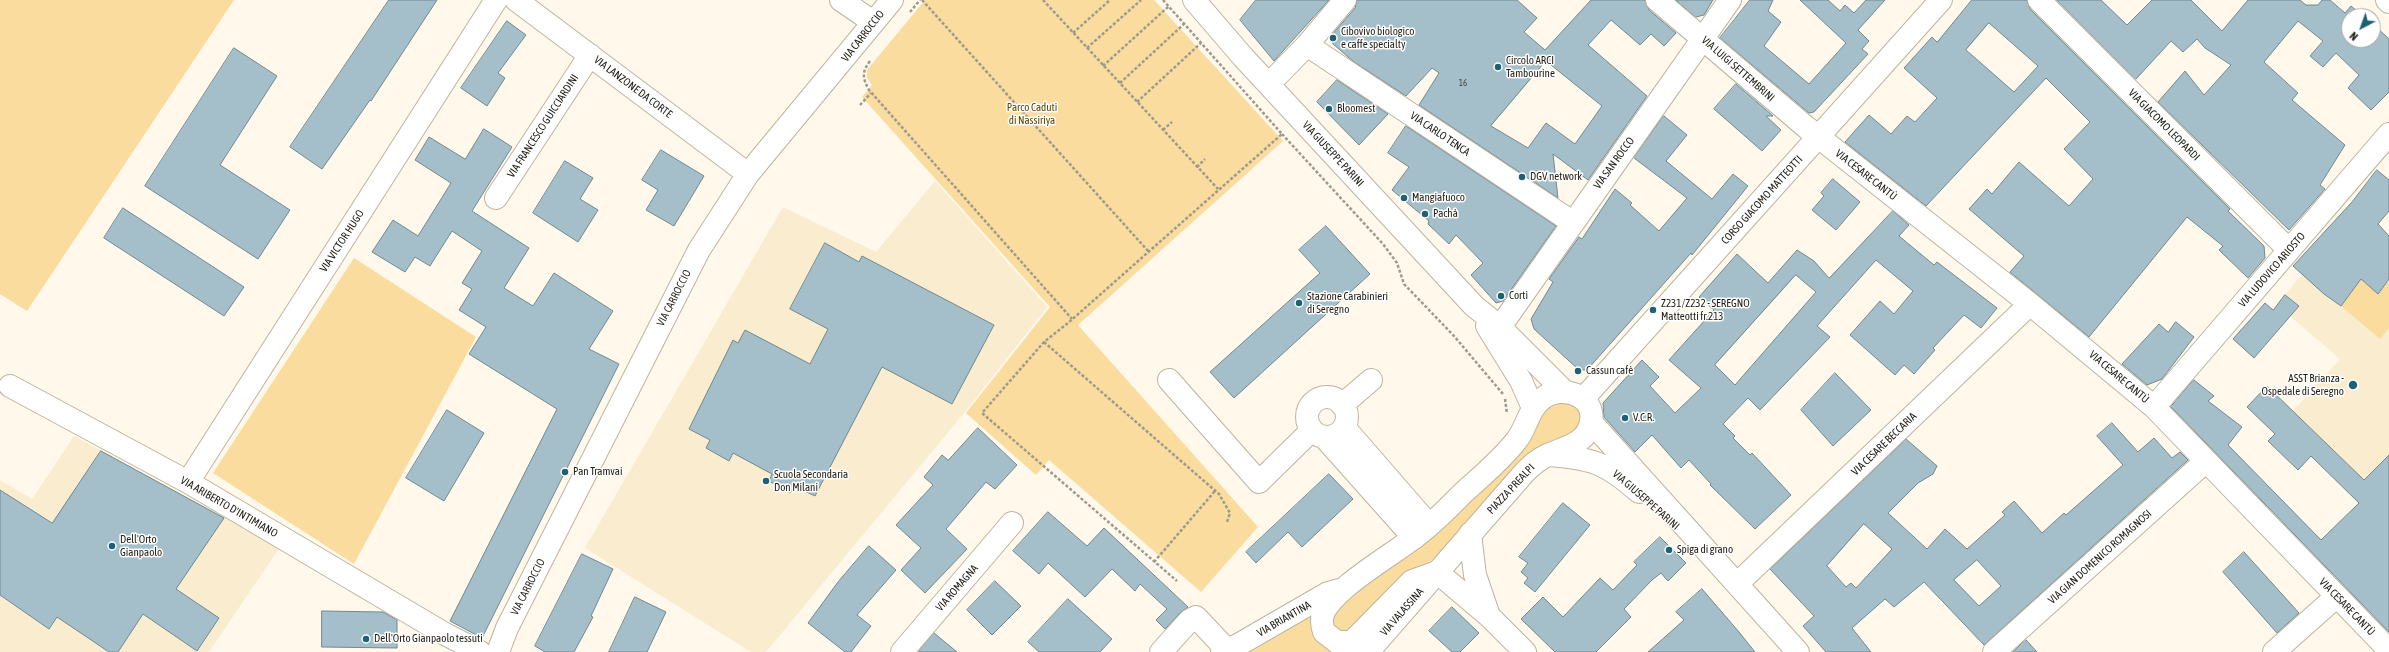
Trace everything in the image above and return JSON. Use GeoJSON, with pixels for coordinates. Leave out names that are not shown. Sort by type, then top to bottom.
{"type":"FeatureCollection","features":[{"type":"Feature","properties":{"kind":"street","name":"VIA VICTOR HUGO"},"geometry":{"type":"LineString","coordinates":[[188,482],[496,0]]}},
{"type":"Feature","properties":{"kind":"street","name":"VIA LANZONE DA CORTE"},"geometry":{"type":"LineString","coordinates":[[516,0],[748,174]]}},
{"type":"Feature","properties":{"kind":"street"},"geometry":{"type":"LineString","coordinates":[[841,0],[874,22]]}},
{"type":"Feature","properties":{"kind":"street","name":"VIA CARROCCIO"},"geometry":{"type":"LineString","coordinates":[[498,652],[507,628],[699,250],[748,174],[892,0]]}},
{"type":"Feature","properties":{"kind":"street","name":"VIA GIUSEPPE PARINI"},"geometry":{"type":"LineString","coordinates":[[1194,0],[1269,84],[1474,306],[1500,327],[1563,390]]}},
{"type":"Feature","properties":{"kind":"street"},"geometry":{"type":"LineString","coordinates":[[1269,84],[1307,45],[1345,0]]}},
{"type":"Feature","properties":{"kind":"street","name":"VIA LUIGI SETTEMBRINI"},"geometry":{"type":"LineString","coordinates":[[1658,0],[1819,137]]}},
{"type":"Feature","properties":{"kind":"street","name":"VIA SAN ROCCO"},"geometry":{"type":"LineString","coordinates":[[1500,327],[1572,222],[1730,0]]}},
{"type":"Feature","properties":{"kind":"street","name":"CORSO GIACOMO MATTEOTTI"},"geometry":{"type":"LineString","coordinates":[[1583,399],[1941,0]]}},
{"type":"Feature","properties":{"kind":"street","name":"VIA GIACOMO LEOPARDI"},"geometry":{"type":"LineString","coordinates":[[2039,0],[2289,250]]}},
{"type":"Feature","properties":{"kind":"street","name":"VIA CARLO TENCA"},"geometry":{"type":"LineString","coordinates":[[1307,45],[1572,222]]}},
{"type":"Feature","properties":{"kind":"street","name":"VIA FRANCESCO GUICCIARDINI"},"geometry":{"type":"LineString","coordinates":[[496,198],[590,55]]}},
{"type":"Feature","properties":{"kind":"street","name":"VIA LUDOVICO ARIOSTO"},"geometry":{"type":"LineString","coordinates":[[2154,407],[2389,134]]}},
{"type":"Feature","properties":{"kind":"street","name":"VIA CESARE CANTÙ"},"geometry":{"type":"LineString","coordinates":[[1819,137],[2030,304],[2154,407],[2389,650]]}},
{"type":"Feature","properties":{"kind":"street","name":"VIA CESARE BECCARIA"},"geometry":{"type":"LineString","coordinates":[[1737,584],[2030,304]]}},
{"type":"Feature","properties":{"kind":"street","name":"VIA GIUSEPPE PARINI"},"geometry":{"type":"LineString","coordinates":[[1474,306],[1521,380],[1533,408]]}},
{"type":"Feature","properties":{"kind":"street"},"geometry":{"type":"LineString","coordinates":[[1169,380],[1259,482],[1318,433],[1335,435],[1344,427],[1347,416],[1342,405],[1332,398],[1320,398],[1314,402],[1310,406],[1307,418],[1318,433],[1422,532]]}},
{"type":"Feature","properties":{"kind":"street"},"geometry":{"type":"LineString","coordinates":[[1342,405],[1371,380]]}},
{"type":"Feature","properties":{"kind":"street","name":"VIA ARIBERTO D'INTIMIANO"},"geometry":{"type":"LineString","coordinates":[[10,386],[188,482],[445,634],[480,652]]}},
{"type":"Feature","properties":{"kind":"street"},"geometry":{"type":"LineString","coordinates":[[1563,390],[1583,399],[1590,412],[1591,422]]}},
{"type":"Feature","properties":{"kind":"street","name":"PIAZZA PREALPI"},"geometry":{"type":"LineString","coordinates":[[1563,390],[1547,395],[1533,408],[1517,440],[1502,458],[1422,532],[1346,588],[1326,608],[1322,615],[1324,632],[1330,638],[1344,643],[1352,642],[1360,636],[1412,581],[1437,572],[1535,463],[1547,455],[1577,444],[1585,436],[1591,422]]}},
{"type":"Feature","properties":{"kind":"street","name":"VIA GIUSEPPE PARINI"},"geometry":{"type":"LineString","coordinates":[[1591,422],[1798,652]]}},
{"type":"Feature","properties":{"kind":"street"},"geometry":{"type":"LineString","coordinates":[[1344,427],[1422,532]]}},
{"type":"Feature","properties":{"kind":"street","name":"VIA GIUSEPPE PARINI"},"geometry":{"type":"LineString","coordinates":[[1547,455],[1582,457],[1602,464],[1623,478],[1713,558]]}},
{"type":"Feature","properties":{"kind":"street","name":"VIA GIAN DOMENICO ROMAGNOSI"},"geometry":{"type":"LineString","coordinates":[[1994,652],[2206,461]]}},
{"type":"Feature","properties":{"kind":"street","name":"VIA ROMAGNA"},"geometry":{"type":"LineString","coordinates":[[902,652],[1012,523]]}},
{"type":"Feature","properties":{"kind":"street"},"geometry":{"type":"LineString","coordinates":[[1470,534],[1475,574],[1489,616]]}},
{"type":"Feature","properties":{"kind":"street"},"geometry":{"type":"LineString","coordinates":[[1437,572],[1489,616],[1525,652]]}},
{"type":"Feature","properties":{"kind":"street","name":"VIA VALASSINA"},"geometry":{"type":"LineString","coordinates":[[1368,652],[1437,572]]}},
{"type":"Feature","properties":{"kind":"street","name":"VIA BRIANTINA"},"geometry":{"type":"LineString","coordinates":[[1224,651],[1328,593],[1346,588]]}},
{"type":"Feature","properties":{"kind":"street"},"geometry":{"type":"LineString","coordinates":[[2274,652],[2337,596]]}},
{"type":"Feature","properties":{"kind":"street"},"geometry":{"type":"LineString","coordinates":[[1161,652],[1190,620],[1196,617],[1224,651]]}},
{"type":"Feature","properties":{"kind":"street","name":"VIA CARROCCIO"},"geometry":{"type":"LineString","coordinates":[[488,652],[507,628]]}},
{"type":"Feature","properties":{"kind":"street","name":"VIA ARIBERTO D'INTIMIANO"},"geometry":{"type":"LineString","coordinates":[[445,634],[461,652]]}},
{"type":"Feature","properties":{"kind":"path"},"geometry":{"type":"LineString","coordinates":[[906,17],[921,0],[1149,252]]}},
{"type":"Feature","properties":{"kind":"path"},"geometry":{"type":"LineString","coordinates":[[1042,0],[1218,190]]}},
{"type":"Feature","properties":{"kind":"path"},"geometry":{"type":"LineString","coordinates":[[1073,33],[1110,0]]}},
{"type":"Feature","properties":{"kind":"path"},"geometry":{"type":"LineString","coordinates":[[1087,48],[1141,0]]}},
{"type":"Feature","properties":{"kind":"path"},"geometry":{"type":"LineString","coordinates":[[1163,0],[1282,134],[1383,244],[1397,263],[1404,284],[1454,336],[1505,396],[1508,416]]}},
{"type":"Feature","properties":{"kind":"path"},"geometry":{"type":"LineString","coordinates":[[1103,66],[1169,6]]}},
{"type":"Feature","properties":{"kind":"path"},"geometry":{"type":"LineString","coordinates":[[1119,83],[1184,24]]}},
{"type":"Feature","properties":{"kind":"path"},"geometry":{"type":"LineString","coordinates":[[1137,102],[1201,43]]}},
{"type":"Feature","properties":{"kind":"path"},"geometry":{"type":"LineString","coordinates":[[872,59],[863,70],[863,79],[871,93],[1072,319]]}},
{"type":"Feature","properties":{"kind":"path"},"geometry":{"type":"LineString","coordinates":[[860,105],[871,93]]}},
{"type":"Feature","properties":{"kind":"path"},"geometry":{"type":"LineString","coordinates":[[1163,130],[1172,122]]}},
{"type":"Feature","properties":{"kind":"path"},"geometry":{"type":"LineString","coordinates":[[1177,581],[982,413],[1044,342],[1149,252],[1282,134]]}},
{"type":"Feature","properties":{"kind":"path"},"geometry":{"type":"LineString","coordinates":[[1197,167],[1205,159]]}},
{"type":"Feature","properties":{"kind":"path"},"geometry":{"type":"LineString","coordinates":[[1044,342],[1214,491],[1226,503],[1230,513],[1227,522]]}},
{"type":"Feature","properties":{"kind":"path"},"geometry":{"type":"LineString","coordinates":[[1154,562],[1214,491]]}},
{"type":"Feature","properties":{"kind":"shaded area","name":"Scuola Secondaria Don Milani"},"geometry":{"type":"Polygon","coordinates":[[[935,181],[1047,307],[964,413],[766,652],[751,652],[585,548],[783,207],[876,252],[935,181]]]}},
{"type":"Feature","properties":{"kind":"shaded area","name":"ASST Brianza - Ospedale di Seregno"},"geometry":{"type":"Polygon","coordinates":[[[2370,268],[2389,283],[2389,505],[2293,411],[2340,359],[2277,305],[2302,274],[2341,306],[2370,268]]]}},
{"type":"Feature","properties":{"kind":"shaded area"},"geometry":{"type":"Polygon","coordinates":[[[74,436],[280,547],[209,652],[0,652],[0,480],[32,499],[74,436]]]}},
{"type":"Feature","properties":{"kind":"green space"},"geometry":{"type":"Polygon","coordinates":[[[0,0],[234,0],[27,311],[0,294],[0,0]]]}},
{"type":"Feature","properties":{"kind":"green space","name":"Parco Caduti di Nassiriya"},"geometry":{"type":"Polygon","coordinates":[[[925,0],[1154,0],[1283,141],[1078,325],[1258,527],[1201,592],[1049,460],[1036,475],[966,413],[1050,307],[862,97],[872,85],[867,78],[867,70],[925,0]]]}},
{"type":"Feature","properties":{"kind":"green space"},"geometry":{"type":"Polygon","coordinates":[[[354,258],[476,337],[354,564],[213,473],[354,258]]]}},
{"type":"Feature","properties":{"kind":"green space"},"geometry":{"type":"Polygon","coordinates":[[[2361,279],[2378,294],[2387,282],[2389,283],[2389,328],[2380,339],[2341,306],[2361,279]]]}},
{"type":"Feature","properties":{"kind":"green space"},"geometry":{"type":"Polygon","coordinates":[[[1572,398],[1585,421],[1447,551],[1415,570],[1356,632],[1333,633],[1331,611],[1546,403],[1572,398]]]}},
{"type":"Feature","properties":{"kind":"green space"},"geometry":{"type":"Polygon","coordinates":[[[1311,614],[1357,652],[1237,652],[1311,614]]]}},
{"type":"Feature","properties":{"kind":"building"},"geometry":{"type":"Polygon","coordinates":[[[389,0],[437,0],[371,101],[370,100],[322,169],[290,147],[389,0]]]}},
{"type":"Feature","properties":{"kind":"building"},"geometry":{"type":"Polygon","coordinates":[[[1256,0],[1329,0],[1274,61],[1240,20],[1256,0]]]}},
{"type":"Feature","properties":{"kind":"building"},"geometry":{"type":"Polygon","coordinates":[[[1357,0],[1517,0],[1537,18],[1524,32],[1545,50],[1591,0],[1645,0],[1649,10],[1676,33],[1664,46],[1651,34],[1640,45],[1611,20],[1588,45],[1647,96],[1588,180],[1553,154],[1558,198],[1419,105],[1439,73],[1432,68],[1406,96],[1354,62],[1333,44],[1331,36],[1355,8],[1357,0]],[[1546,61],[1491,126],[1528,148],[1546,123],[1575,144],[1602,106],[1546,61]]]}},
{"type":"Feature","properties":{"kind":"building"},"geometry":{"type":"Polygon","coordinates":[[[1676,0],[1713,0],[1704,15],[1696,17],[1676,0]]]}},
{"type":"Feature","properties":{"kind":"building"},"geometry":{"type":"Polygon","coordinates":[[[1750,0],[1773,0],[1768,11],[1781,22],[1764,46],[1809,84],[1846,43],[1800,0],[1828,0],[1840,11],[1845,5],[1854,13],[1866,0],[1885,0],[1858,30],[1869,41],[1862,49],[1868,54],[1814,112],[1809,113],[1720,38],[1750,0]]]}},
{"type":"Feature","properties":{"kind":"building"},"geometry":{"type":"Polygon","coordinates":[[[1972,0],[2027,0],[2030,9],[2230,209],[2228,211],[2264,246],[2265,258],[2248,278],[2219,250],[2223,246],[2187,217],[2089,337],[2010,272],[2024,256],[1969,209],[1987,189],[1992,194],[2019,162],[2069,206],[2093,179],[2064,149],[2090,122],[2046,78],[1926,206],[1845,142],[1869,115],[1891,134],[1907,116],[1915,122],[1937,98],[1904,68],[1932,37],[1937,42],[1972,0]],[[1989,23],[1966,50],[2014,92],[2038,66],[1989,23]]]}},
{"type":"Feature","properties":{"kind":"building"},"geometry":{"type":"Polygon","coordinates":[[[2057,0],[2101,0],[2127,25],[2152,0],[2191,0],[2222,31],[2248,0],[2300,0],[2306,5],[2318,5],[2322,0],[2330,0],[2341,10],[2341,48],[2381,48],[2381,32],[2389,39],[2389,92],[2371,110],[2348,88],[2359,75],[2336,53],[2323,67],[2310,56],[2323,41],[2298,21],[2264,62],[2298,93],[2292,100],[2345,145],[2320,185],[2325,189],[2289,230],[2158,102],[2185,71],[2204,95],[2231,65],[2205,48],[2197,39],[2183,52],[2171,41],[2136,79],[2057,0]]]}},
{"type":"Feature","properties":{"kind":"building"},"geometry":{"type":"Polygon","coordinates":[[[507,21],[526,35],[498,73],[505,78],[487,106],[461,88],[507,21]]]}},
{"type":"Feature","properties":{"kind":"building"},"geometry":{"type":"Polygon","coordinates":[[[234,48],[277,76],[220,165],[290,210],[258,259],[145,186],[234,48]]]}},
{"type":"Feature","properties":{"kind":"building"},"geometry":{"type":"Polygon","coordinates":[[[1337,80],[1388,114],[1359,145],[1317,102],[1337,80]]]}},
{"type":"Feature","properties":{"kind":"building"},"geometry":{"type":"Polygon","coordinates":[[[1736,84],[1773,116],[1766,116],[1781,130],[1762,151],[1714,109],[1736,84]]]}},
{"type":"Feature","properties":{"kind":"building"},"geometry":{"type":"Polygon","coordinates":[[[1664,116],[1687,135],[1666,161],[1712,199],[1733,174],[1748,186],[1692,255],[1691,253],[1587,370],[1579,370],[1534,329],[1531,319],[1553,282],[1549,279],[1579,237],[1582,239],[1615,189],[1632,203],[1630,205],[1659,231],[1687,198],[1634,158],[1664,116]]]}},
{"type":"Feature","properties":{"kind":"building"},"geometry":{"type":"Polygon","coordinates":[[[1406,126],[1556,226],[1503,301],[1496,303],[1471,275],[1483,263],[1456,235],[1449,244],[1428,224],[1429,221],[1392,190],[1409,167],[1388,153],[1406,126]]]}},
{"type":"Feature","properties":{"kind":"building"},"geometry":{"type":"Polygon","coordinates":[[[484,129],[512,147],[472,211],[529,248],[504,288],[533,306],[554,273],[613,311],[589,349],[619,364],[482,638],[450,621],[557,409],[469,354],[486,327],[459,310],[472,289],[462,283],[482,251],[452,231],[430,266],[415,257],[405,272],[372,252],[393,220],[418,236],[451,183],[415,160],[429,137],[465,159],[484,129]]]}},
{"type":"Feature","properties":{"kind":"building"},"geometry":{"type":"Polygon","coordinates":[[[661,150],[704,176],[674,226],[646,210],[658,190],[642,180],[661,150]]]}},
{"type":"Feature","properties":{"kind":"building"},"geometry":{"type":"Polygon","coordinates":[[[565,161],[593,178],[580,199],[598,210],[578,242],[533,213],[565,161]]]}},
{"type":"Feature","properties":{"kind":"building"},"geometry":{"type":"Polygon","coordinates":[[[2377,170],[2389,180],[2389,211],[2378,224],[2389,236],[2389,279],[2378,294],[2361,279],[2341,306],[2324,294],[2293,266],[2352,202],[2377,170]]]}},
{"type":"Feature","properties":{"kind":"building"},"geometry":{"type":"Polygon","coordinates":[[[1833,179],[1860,202],[1836,230],[1812,210],[1824,196],[1821,193],[1833,179]]]}},
{"type":"Feature","properties":{"kind":"building"},"geometry":{"type":"Polygon","coordinates":[[[123,208],[244,287],[224,316],[104,238],[123,208]]]}},
{"type":"Feature","properties":{"kind":"building"},"geometry":{"type":"Polygon","coordinates":[[[1893,211],[1909,225],[1899,236],[1934,265],[1937,262],[1997,308],[1981,328],[1964,315],[1933,348],[1935,350],[1914,374],[1904,365],[1895,375],[1850,335],[1880,301],[1894,314],[1913,291],[1876,260],[1817,326],[1830,337],[1760,410],[1748,398],[1723,424],[1735,436],[1733,438],[1750,455],[1752,453],[1791,495],[1755,529],[1710,485],[1711,484],[1689,460],[1681,468],[1652,435],[1635,452],[1604,417],[1603,403],[1642,360],[1659,377],[1650,386],[1675,413],[1701,388],[1669,360],[1714,310],[1699,297],[1737,254],[1768,283],[1797,250],[1814,261],[1829,278],[1893,211]],[[1796,275],[1715,365],[1735,385],[1816,292],[1796,275]]]}},
{"type":"Feature","properties":{"kind":"building"},"geometry":{"type":"Polygon","coordinates":[[[1326,226],[1370,274],[1234,398],[1210,372],[1320,273],[1299,250],[1326,226]]]}},
{"type":"Feature","properties":{"kind":"building"},"geometry":{"type":"Polygon","coordinates":[[[825,243],[859,262],[862,256],[994,325],[952,404],[882,367],[815,496],[794,486],[790,493],[769,481],[772,474],[733,453],[729,461],[706,448],[710,440],[689,429],[733,340],[738,343],[745,330],[810,364],[828,329],[790,309],[825,243]]]}},
{"type":"Feature","properties":{"kind":"building"},"geometry":{"type":"Polygon","coordinates":[[[2285,295],[2299,306],[2254,358],[2233,339],[2265,303],[2273,310],[2285,295]]]}},
{"type":"Feature","properties":{"kind":"building"},"geometry":{"type":"Polygon","coordinates":[[[2176,322],[2194,337],[2162,379],[2147,385],[2122,364],[2159,324],[2168,332],[2176,322]]]}},
{"type":"Feature","properties":{"kind":"building"},"geometry":{"type":"Polygon","coordinates":[[[1835,373],[1871,410],[1833,446],[1801,410],[1835,373]]]}},
{"type":"Feature","properties":{"kind":"building"},"geometry":{"type":"Polygon","coordinates":[[[2194,380],[2214,396],[2208,401],[2242,427],[2228,445],[2321,540],[2359,503],[2311,456],[2298,470],[2268,441],[2275,434],[2247,407],[2267,386],[2364,480],[2389,455],[2389,632],[2171,407],[2194,380]]]}},
{"type":"Feature","properties":{"kind":"building"},"geometry":{"type":"Polygon","coordinates":[[[447,410],[484,433],[444,501],[406,478],[447,410]]]}},
{"type":"Feature","properties":{"kind":"building"},"geometry":{"type":"Polygon","coordinates":[[[2112,423],[2138,452],[2154,438],[2172,458],[2180,452],[2188,460],[1984,645],[1924,582],[1894,607],[1885,599],[1852,628],[1871,652],[1826,652],[1803,626],[1814,616],[1770,569],[1906,439],[1937,466],[1933,474],[1918,483],[1888,513],[1927,549],[1945,529],[1967,549],[2005,515],[2002,512],[2014,501],[2042,533],[2064,513],[2066,515],[2123,465],[2097,436],[2112,423]],[[1864,524],[1827,566],[1846,587],[1851,583],[1856,588],[1892,549],[1864,524]],[[1977,560],[1954,580],[1979,606],[2001,586],[1977,560]]]}},
{"type":"Feature","properties":{"kind":"building"},"geometry":{"type":"Polygon","coordinates":[[[978,428],[1017,465],[995,489],[986,482],[946,529],[967,549],[925,593],[901,570],[921,548],[896,525],[933,485],[924,477],[942,455],[948,460],[978,428]]]}},
{"type":"Feature","properties":{"kind":"building","name":"Dell'Orto Gianpaolo"},"geometry":{"type":"Polygon","coordinates":[[[101,451],[224,518],[176,589],[219,618],[197,651],[143,614],[118,652],[109,652],[57,617],[49,629],[0,595],[0,490],[52,523],[101,451]]]}},
{"type":"Feature","properties":{"kind":"building"},"geometry":{"type":"Polygon","coordinates":[[[1329,474],[1353,499],[1302,547],[1288,532],[1256,563],[1246,552],[1329,474]]]}},
{"type":"Feature","properties":{"kind":"building"},"geometry":{"type":"Polygon","coordinates":[[[1563,503],[1590,525],[1535,592],[1524,583],[1528,578],[1521,572],[1528,563],[1519,557],[1563,503]]]}},
{"type":"Feature","properties":{"kind":"building"},"geometry":{"type":"Polygon","coordinates":[[[1048,512],[1087,546],[1104,528],[1188,607],[1181,612],[1165,629],[1156,620],[1167,609],[1140,584],[1135,591],[1112,569],[1085,597],[1048,563],[1039,574],[1013,551],[1048,512]]]}},
{"type":"Feature","properties":{"kind":"building"},"geometry":{"type":"Polygon","coordinates":[[[1660,537],[1686,563],[1668,581],[1661,573],[1652,580],[1624,609],[1631,617],[1596,652],[1555,652],[1521,619],[1543,597],[1563,617],[1600,578],[1613,590],[1637,565],[1634,562],[1660,537]]]}},
{"type":"Feature","properties":{"kind":"building"},"geometry":{"type":"Polygon","coordinates":[[[869,546],[896,570],[857,615],[871,626],[851,652],[845,652],[808,623],[838,582],[869,546]]]}},
{"type":"Feature","properties":{"kind":"building"},"geometry":{"type":"Polygon","coordinates":[[[2244,552],[2299,613],[2277,633],[2223,572],[2244,552]]]}},
{"type":"Feature","properties":{"kind":"building"},"geometry":{"type":"Polygon","coordinates":[[[582,554],[613,569],[591,616],[593,617],[574,652],[545,652],[535,646],[582,554]]]}},
{"type":"Feature","properties":{"kind":"building"},"geometry":{"type":"Polygon","coordinates":[[[995,581],[1021,606],[992,635],[967,610],[995,581]]]}},
{"type":"Feature","properties":{"kind":"building"},"geometry":{"type":"Polygon","coordinates":[[[1702,589],[1755,652],[1648,652],[1684,620],[1676,612],[1702,589]]]}},
{"type":"Feature","properties":{"kind":"building"},"geometry":{"type":"Polygon","coordinates":[[[635,597],[666,612],[647,652],[609,652],[635,597]]]}},
{"type":"Feature","properties":{"kind":"building"},"geometry":{"type":"Polygon","coordinates":[[[1068,599],[1112,639],[1100,652],[1039,652],[1028,642],[1068,599]]]}},
{"type":"Feature","properties":{"kind":"building"},"geometry":{"type":"Polygon","coordinates":[[[1452,607],[1479,633],[1460,652],[1452,652],[1429,631],[1452,607]]]}},
{"type":"Feature","properties":{"kind":"building"},"geometry":{"type":"Polygon","coordinates":[[[322,611],[383,612],[397,620],[397,648],[322,647],[322,611]]]}},
{"type":"Feature","properties":{"kind":"building"},"geometry":{"type":"Polygon","coordinates":[[[934,633],[957,652],[918,652],[934,633]]]}},
{"type":"Feature","properties":{"kind":"building"},"geometry":{"type":"Polygon","coordinates":[[[2026,640],[2037,652],[2013,652],[2026,640]]]}},
{"type":"Feature","properties":{"kind":"place","name":"Cibovivo biologico e caffe specialty"},"geometry":{"type":"Point","coordinates":[1333,38]}},
{"type":"Feature","properties":{"kind":"place","name":"Circolo ARCI Tambourine"},"geometry":{"type":"Point","coordinates":[1498,67]}},
{"type":"Feature","properties":{"kind":"place","name":"Bloomest"},"geometry":{"type":"Point","coordinates":[1329,109]}},
{"type":"Feature","properties":{"kind":"place","name":"DGV network"},"geometry":{"type":"Point","coordinates":[1522,177]}},
{"type":"Feature","properties":{"kind":"place","name":"Mangiafuoco"},"geometry":{"type":"Point","coordinates":[1404,198]}},
{"type":"Feature","properties":{"kind":"place","name":"Pachà"},"geometry":{"type":"Point","coordinates":[1425,214]}},
{"type":"Feature","properties":{"kind":"place","name":"Corti"},"geometry":{"type":"Point","coordinates":[1501,296]}},
{"type":"Feature","properties":{"kind":"place","name":"Stazione Carabinieri di Seregno"},"geometry":{"type":"Point","coordinates":[1299,303]}},
{"type":"Feature","properties":{"kind":"place","name":"Z231/Z232 - SEREGNO Matteotti fr.213"},"geometry":{"type":"Point","coordinates":[1653,310]}},
{"type":"Feature","properties":{"kind":"place","name":"Cassun cafè"},"geometry":{"type":"Point","coordinates":[1578,371]}},
{"type":"Feature","properties":{"kind":"place","name":"ASST Brianza - Ospedale di Seregno"},"geometry":{"type":"Point","coordinates":[2353,385]}},
{"type":"Feature","properties":{"kind":"place","name":"V.C.R."},"geometry":{"type":"Point","coordinates":[1625,418]}},
{"type":"Feature","properties":{"kind":"place","name":"Pan Tramvai"},"geometry":{"type":"Point","coordinates":[565,472]}},
{"type":"Feature","properties":{"kind":"place","name":"Scuola Secondaria Don Milani"},"geometry":{"type":"Point","coordinates":[766,481]}},
{"type":"Feature","properties":{"kind":"place","name":"Dell'Orto Gianpaolo"},"geometry":{"type":"Point","coordinates":[112,546]}},
{"type":"Feature","properties":{"kind":"place","name":"Spiga di grano"},"geometry":{"type":"Point","coordinates":[1669,550]}},
{"type":"Feature","properties":{"kind":"place","name":"Dell'Orto Gianpaolo tessuti"},"geometry":{"type":"Point","coordinates":[366,639]}}]}
